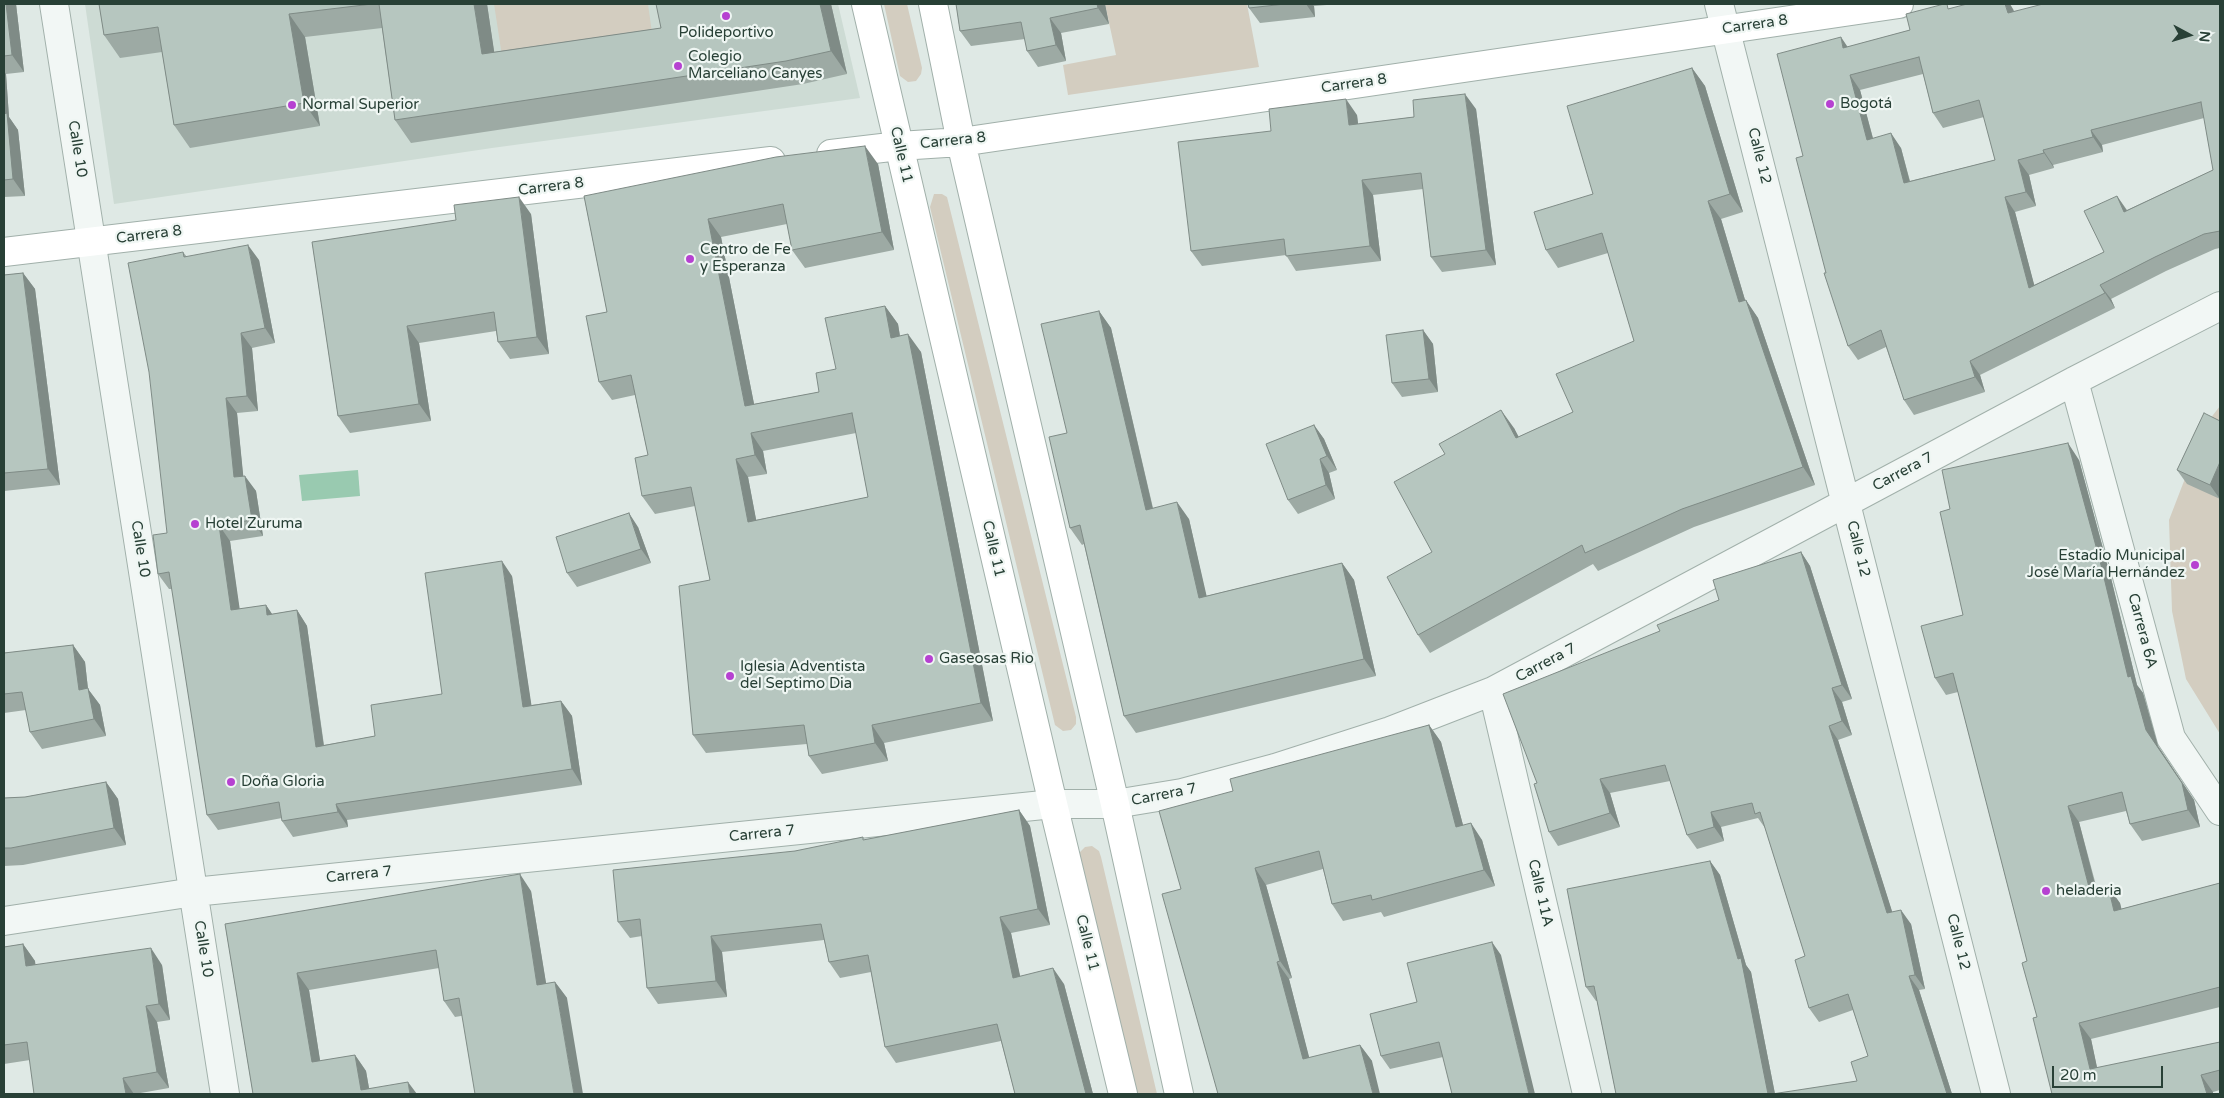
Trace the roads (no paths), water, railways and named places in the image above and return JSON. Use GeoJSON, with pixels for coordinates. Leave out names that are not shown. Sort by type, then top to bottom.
{"type":"FeatureCollection","features":[{"type":"Feature","properties":{"kind":"main road","name":"Calle 11"},"geometry":{"type":"LineString","coordinates":[[866,4],[1053,804],[1123,1094]]}},
{"type":"Feature","properties":{"kind":"main road"},"geometry":{"type":"LineString","coordinates":[[934,4],[960,142],[1115,804],[1179,1094]]}},
{"type":"Feature","properties":{"kind":"main road","name":"Carrera 8"},"geometry":{"type":"LineString","coordinates":[[4,252],[899,146],[960,142],[1723,16],[1899,4]]}},
{"type":"Feature","properties":{"kind":"street","name":"Calle 10"},"geometry":{"type":"LineString","coordinates":[[54,4],[225,1094]]}},
{"type":"Feature","properties":{"kind":"street","name":"Calle 12"},"geometry":{"type":"LineString","coordinates":[[1723,16],[1996,1094]]}},
{"type":"Feature","properties":{"kind":"street","name":"Carrera 7"},"geometry":{"type":"LineString","coordinates":[[4,921],[194,892],[1053,804],[1115,804],[1182,793],[1274,768],[1390,731],[1493,691],[2074,380],[2220,306]]}},
{"type":"Feature","properties":{"kind":"street","name":"Carrera 6A"},"geometry":{"type":"LineString","coordinates":[[2074,380],[2171,738],[2220,811]]}},
{"type":"Feature","properties":{"kind":"street","name":"Calle 11A"},"geometry":{"type":"LineString","coordinates":[[1493,691],[1586,1094]]}},
{"type":"Feature","properties":{"kind":"place","name":"Polideportivo"},"geometry":{"type":"Point","coordinates":[726,16]}},
{"type":"Feature","properties":{"kind":"place","name":"Colegio Marceliano Canyes"},"geometry":{"type":"Point","coordinates":[678,66]}},
{"type":"Feature","properties":{"kind":"place","name":"Bogotá"},"geometry":{"type":"Point","coordinates":[1830,104]}},
{"type":"Feature","properties":{"kind":"place","name":"Normal Superior"},"geometry":{"type":"Point","coordinates":[292,105]}},
{"type":"Feature","properties":{"kind":"place","name":"Centro de Fe y Esperanza"},"geometry":{"type":"Point","coordinates":[690,259]}},
{"type":"Feature","properties":{"kind":"place","name":"Hotel Zuruma"},"geometry":{"type":"Point","coordinates":[195,524]}},
{"type":"Feature","properties":{"kind":"place","name":"Estadio Municipal José María Hernández"},"geometry":{"type":"Point","coordinates":[2195,565]}},
{"type":"Feature","properties":{"kind":"place","name":"Gaseosas Rio"},"geometry":{"type":"Point","coordinates":[929,659]}},
{"type":"Feature","properties":{"kind":"place","name":"Iglesia Adventista del Septimo Dia"},"geometry":{"type":"Point","coordinates":[730,676]}},
{"type":"Feature","properties":{"kind":"place","name":"Doña Gloria"},"geometry":{"type":"Point","coordinates":[231,782]}},
{"type":"Feature","properties":{"kind":"place","name":"heladeria"},"geometry":{"type":"Point","coordinates":[2046,891]}}]}
